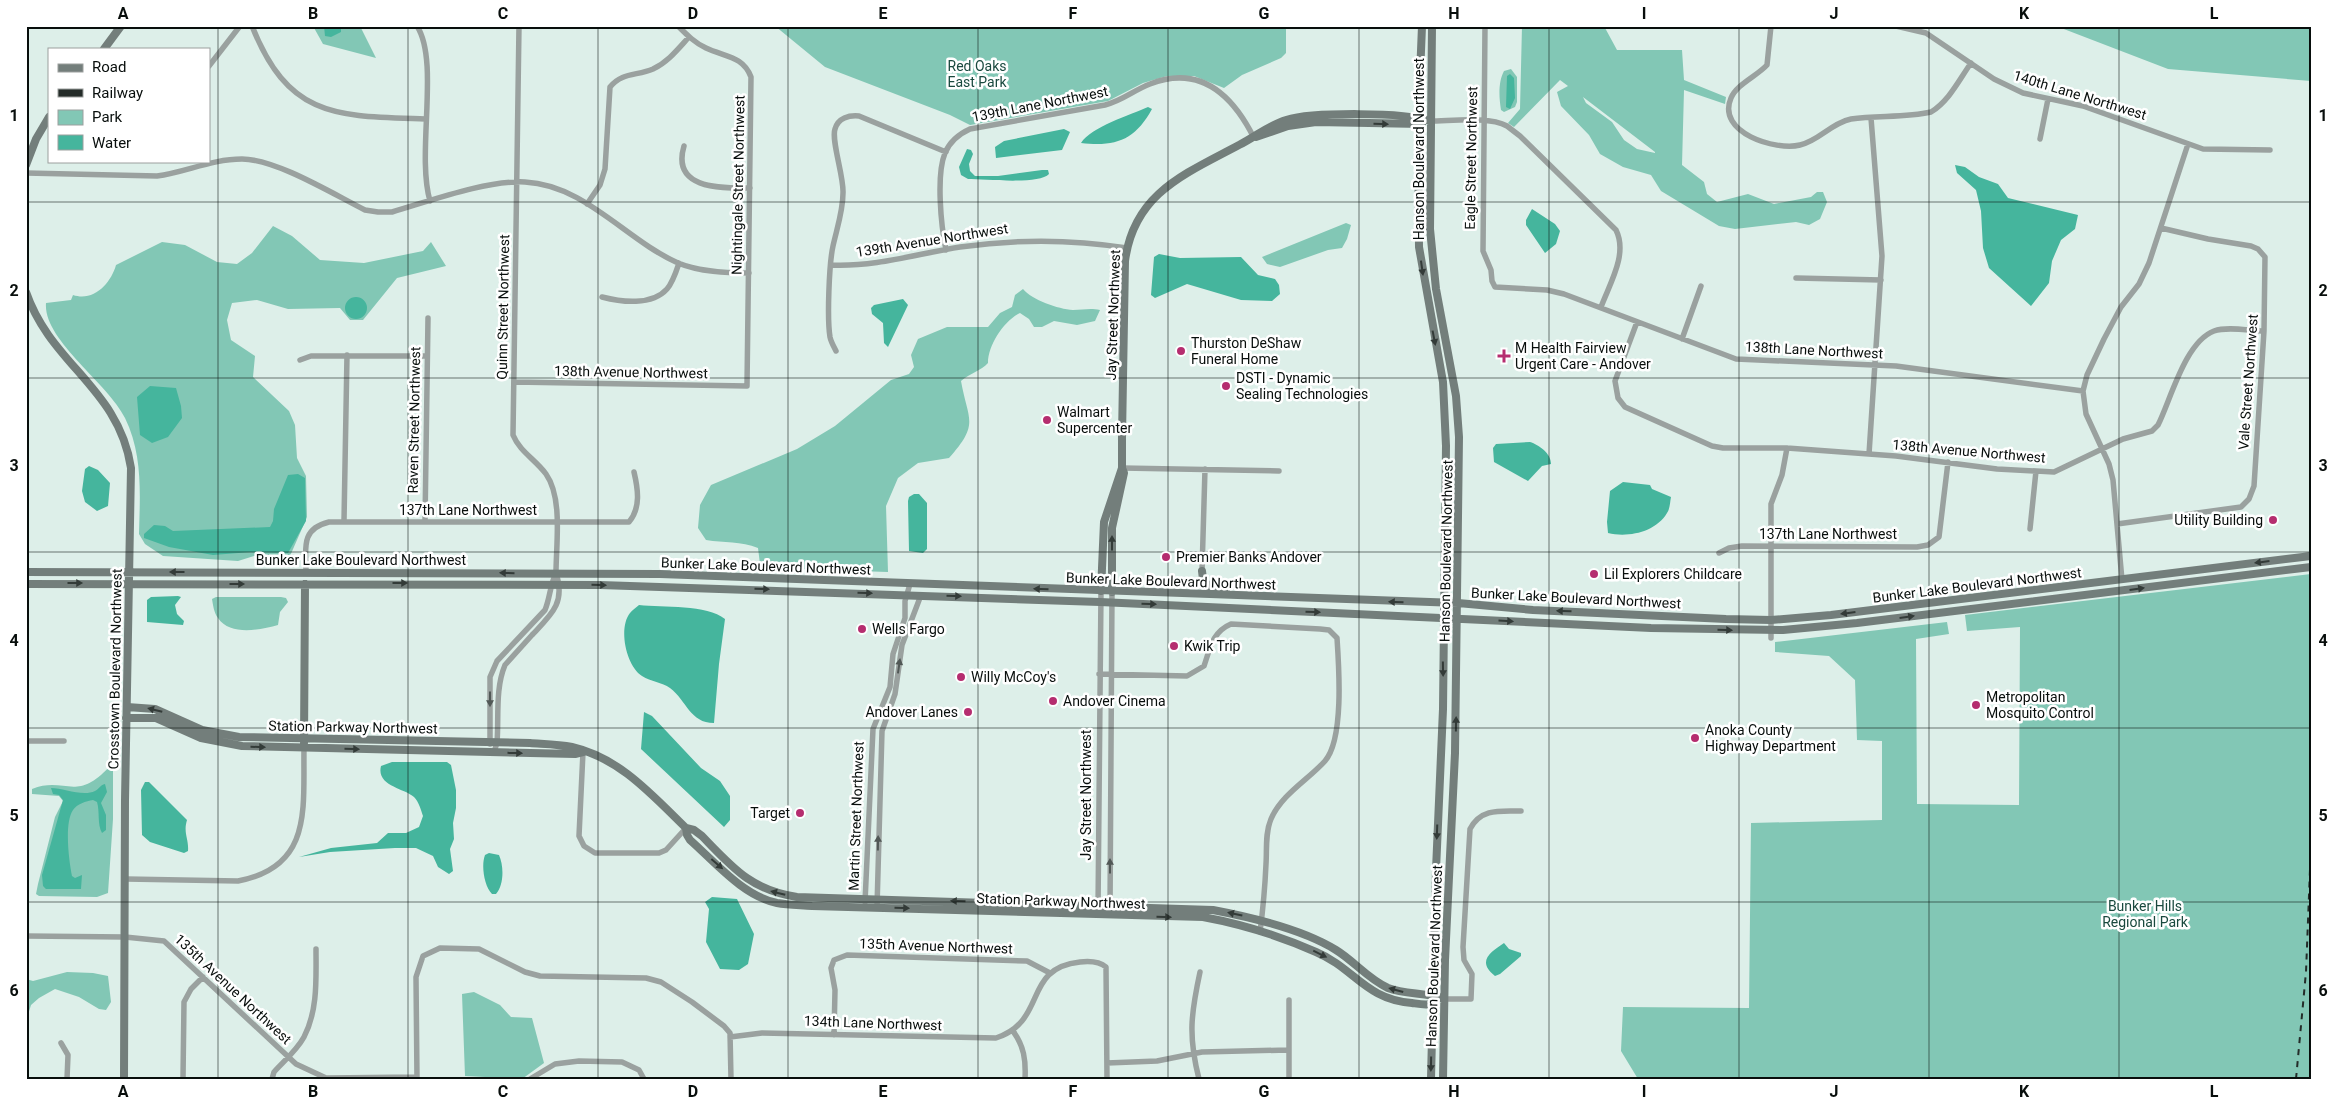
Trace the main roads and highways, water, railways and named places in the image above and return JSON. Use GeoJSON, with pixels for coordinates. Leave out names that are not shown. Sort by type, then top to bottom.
{"type":"FeatureCollection","features":[{"type":"Feature","properties":{"kind":"main road"},"geometry":{"type":"LineString","coordinates":[[105,48],[121,26]]}},
{"type":"Feature","properties":{"kind":"main road","name":"Hanson Boulevard Northwest"},"geometry":{"type":"LineString","coordinates":[[1422,26],[1416,119],[1419,246],[1445,403],[1443,709],[1432,995],[1431,1079]]}},
{"type":"Feature","properties":{"kind":"main road","name":"Hanson Boulevard Northwest"},"geometry":{"type":"LineString","coordinates":[[1432,26],[1430,121],[1431,252],[1459,417],[1455,776],[1444,999],[1443,1079]]}},
{"type":"Feature","properties":{"kind":"main road","name":"Jay Street Northwest"},"geometry":{"type":"LineString","coordinates":[[1101,591],[1104,522],[1122,468],[1127,248],[1136,223],[1158,194],[1186,173],[1254,138],[1270,126],[1285,120],[1304,116],[1416,119]]}},
{"type":"Feature","properties":{"kind":"main road"},"geometry":{"type":"LineString","coordinates":[[26,165],[36,139],[48,119]]}},
{"type":"Feature","properties":{"kind":"main road"},"geometry":{"type":"LineString","coordinates":[[1416,119],[1430,121]]}},
{"type":"Feature","properties":{"kind":"main road","name":"Jay Street Northwest"},"geometry":{"type":"LineString","coordinates":[[1254,138],[1299,124],[1316,122],[1416,119]]}},
{"type":"Feature","properties":{"kind":"main road","name":"Crosstown Boulevard Northwest"},"geometry":{"type":"LineString","coordinates":[[26,292],[37,317],[58,349],[104,400],[118,425],[129,457],[131,481],[126,718],[124,1079]]}},
{"type":"Feature","properties":{"kind":"main road","name":"Jay Street Northwest"},"geometry":{"type":"LineString","coordinates":[[1112,592],[1112,528],[1124,474],[1122,468]]}},
{"type":"Feature","properties":{"kind":"main road","name":"Bunker Lake Boulevard Northwest"},"geometry":{"type":"LineString","coordinates":[[26,572],[660,574],[1112,592],[1458,603],[1532,610],[1771,620],[1831,615],[2311,556]]}},
{"type":"Feature","properties":{"kind":"main road"},"geometry":{"type":"LineString","coordinates":[[2036,601],[2311,567]]}},
{"type":"Feature","properties":{"kind":"main road"},"geometry":{"type":"LineString","coordinates":[[1202,571],[1203,579],[1210,588],[1263,597]]}},
{"type":"Feature","properties":{"kind":"main road"},"geometry":{"type":"LineString","coordinates":[[2036,601],[2076,592],[2118,586],[2122,580]]}},
{"type":"Feature","properties":{"kind":"main road","name":"Bunker Lake Boulevard Northwest"},"geometry":{"type":"LineString","coordinates":[[26,584],[559,584],[1112,602],[1610,626],[1756,630],[1771,634],[2036,601]]}},
{"type":"Feature","properties":{"kind":"main road"},"geometry":{"type":"LineString","coordinates":[[304,748],[305,584]]}},
{"type":"Feature","properties":{"kind":"main road","name":"Station Parkway Northwest"},"geometry":{"type":"LineString","coordinates":[[127,707],[155,709],[176,722]]}},
{"type":"Feature","properties":{"kind":"main road","name":"Station Parkway Northwest"},"geometry":{"type":"LineString","coordinates":[[126,718],[156,718],[176,722],[233,741],[304,748],[575,754],[583,752]]}},
{"type":"Feature","properties":{"kind":"main road","name":"Station Parkway Northwest"},"geometry":{"type":"LineString","coordinates":[[233,741],[304,738],[555,744],[573,747],[608,760],[626,772],[686,828],[694,830],[728,862],[761,888],[778,894],[877,903],[1111,915],[1203,917],[1260,932],[1318,952],[1336,962],[1379,996],[1409,1003],[1432,1004],[1444,999]]}},
{"type":"Feature","properties":{"kind":"main road","name":"Station Parkway Northwest"},"geometry":{"type":"LineString","coordinates":[[686,828],[690,840],[742,886],[777,903],[812,906],[865,902]]}},
{"type":"Feature","properties":{"kind":"main road"},"geometry":{"type":"LineString","coordinates":[[812,897],[812,906]]}},
{"type":"Feature","properties":{"kind":"main road","name":"Station Parkway Northwest"},"geometry":{"type":"LineString","coordinates":[[877,903],[1098,904],[1213,910],[1295,932],[1334,949],[1388,988],[1400,992],[1432,995],[1444,999]]}},
{"type":"Feature","properties":{"kind":"water"},"geometry":{"type":"Polygon","coordinates":[[[324,26],[341,26],[341,32],[331,37],[325,36],[324,26]]]}},
{"type":"Feature","properties":{"kind":"water"},"geometry":{"type":"Polygon","coordinates":[[[1510,74],[1514,78],[1515,98],[1510,109],[1506,107],[1507,76],[1510,74]]]}},
{"type":"Feature","properties":{"kind":"water"},"geometry":{"type":"Polygon","coordinates":[[[1148,107],[1152,109],[1146,120],[1139,128],[1123,139],[1104,144],[1081,143],[1086,137],[1102,127],[1148,107]]]}},
{"type":"Feature","properties":{"kind":"water"},"geometry":{"type":"Polygon","coordinates":[[[1064,129],[1070,132],[1062,150],[996,158],[995,147],[1004,141],[1064,129]]]}},
{"type":"Feature","properties":{"kind":"water"},"geometry":{"type":"Polygon","coordinates":[[[967,149],[971,150],[973,154],[969,164],[970,171],[975,176],[998,176],[1042,170],[1048,170],[1049,174],[1043,177],[1023,180],[968,179],[961,175],[959,167],[967,149]]]}},
{"type":"Feature","properties":{"kind":"water"},"geometry":{"type":"Polygon","coordinates":[[[1955,165],[1965,167],[1979,177],[1998,184],[2008,198],[2078,215],[2075,229],[2061,240],[2052,261],[2049,283],[2031,306],[1989,268],[1983,248],[1981,211],[1976,190],[1957,173],[1955,165]]]}},
{"type":"Feature","properties":{"kind":"water"},"geometry":{"type":"Polygon","coordinates":[[[1532,209],[1555,224],[1560,231],[1556,244],[1545,253],[1526,225],[1526,220],[1532,209]]]}},
{"type":"Feature","properties":{"kind":"water"},"geometry":{"type":"Polygon","coordinates":[[[1159,254],[1180,258],[1241,257],[1258,275],[1275,279],[1279,285],[1280,294],[1272,301],[1241,300],[1187,284],[1155,298],[1151,295],[1154,257],[1159,254]]]}},
{"type":"Feature","properties":{"kind":"water"},"geometry":{"type":"Polygon","coordinates":[[[356,297],[366,304],[367,308],[360,318],[356,319],[346,312],[345,308],[352,298],[356,297]]]}},
{"type":"Feature","properties":{"kind":"water"},"geometry":{"type":"Polygon","coordinates":[[[903,299],[908,305],[888,347],[884,343],[883,323],[872,314],[871,308],[874,305],[903,299]]]}},
{"type":"Feature","properties":{"kind":"water"},"geometry":{"type":"Polygon","coordinates":[[[150,386],[176,388],[182,418],[168,437],[152,443],[140,435],[137,397],[150,386]]]}},
{"type":"Feature","properties":{"kind":"water"},"geometry":{"type":"Polygon","coordinates":[[[1530,442],[1544,450],[1549,456],[1551,464],[1542,466],[1528,481],[1494,462],[1493,448],[1496,444],[1530,442]]]}},
{"type":"Feature","properties":{"kind":"water"},"geometry":{"type":"Polygon","coordinates":[[[89,466],[98,470],[110,483],[108,506],[97,511],[85,502],[82,491],[85,469],[89,466]]]}},
{"type":"Feature","properties":{"kind":"water"},"geometry":{"type":"Polygon","coordinates":[[[298,474],[305,478],[306,521],[288,553],[251,552],[213,555],[169,547],[144,538],[144,534],[154,525],[165,526],[173,531],[270,527],[273,521],[274,509],[288,475],[298,474]]]}},
{"type":"Feature","properties":{"kind":"water"},"geometry":{"type":"Polygon","coordinates":[[[1623,482],[1650,485],[1652,489],[1671,497],[1669,510],[1662,520],[1649,529],[1633,534],[1608,533],[1607,522],[1610,491],[1623,482]]]}},
{"type":"Feature","properties":{"kind":"water"},"geometry":{"type":"Polygon","coordinates":[[[919,494],[927,503],[927,549],[923,553],[909,551],[908,501],[909,497],[919,494]]]}},
{"type":"Feature","properties":{"kind":"water"},"geometry":{"type":"Polygon","coordinates":[[[151,597],[181,597],[175,605],[177,614],[184,621],[183,625],[147,622],[147,600],[151,597]]]}},
{"type":"Feature","properties":{"kind":"water"},"geometry":{"type":"Polygon","coordinates":[[[639,605],[684,607],[707,611],[725,619],[714,723],[699,719],[670,688],[664,684],[649,680],[636,671],[628,656],[624,637],[626,620],[630,613],[639,605]]]}},
{"type":"Feature","properties":{"kind":"water"},"geometry":{"type":"Polygon","coordinates":[[[644,712],[652,716],[701,768],[720,781],[730,796],[730,820],[724,827],[641,749],[644,712]]]}},
{"type":"Feature","properties":{"kind":"water"},"geometry":{"type":"Polygon","coordinates":[[[392,762],[447,762],[451,765],[456,790],[456,808],[453,823],[454,839],[450,849],[453,871],[449,874],[438,867],[433,856],[416,848],[330,852],[299,857],[331,848],[377,843],[388,833],[406,833],[419,827],[423,816],[416,799],[410,794],[392,786],[383,778],[381,766],[392,762]]]}},
{"type":"Feature","properties":{"kind":"water"},"geometry":{"type":"Polygon","coordinates":[[[145,782],[149,782],[187,820],[188,851],[184,853],[150,842],[142,835],[141,790],[145,782]]]}},
{"type":"Feature","properties":{"kind":"water"},"geometry":{"type":"Polygon","coordinates":[[[105,784],[107,792],[101,803],[106,815],[106,830],[102,833],[97,802],[93,800],[77,806],[70,816],[68,842],[72,876],[75,878],[82,875],[81,889],[46,889],[43,886],[42,875],[63,800],[59,795],[53,794],[51,788],[90,793],[105,784]]]}},
{"type":"Feature","properties":{"kind":"water"},"geometry":{"type":"Polygon","coordinates":[[[489,853],[499,855],[502,864],[501,886],[496,894],[492,894],[489,890],[484,875],[484,859],[485,855],[489,853]]]}},
{"type":"Feature","properties":{"kind":"water"},"geometry":{"type":"Polygon","coordinates":[[[712,897],[737,899],[754,934],[748,964],[739,970],[720,969],[706,942],[709,909],[705,902],[712,897]]]}},
{"type":"Feature","properties":{"kind":"water"},"geometry":{"type":"Polygon","coordinates":[[[1504,943],[1509,949],[1521,953],[1521,956],[1495,976],[1489,971],[1486,961],[1490,953],[1504,943]]]}},
{"type":"Feature","properties":{"kind":"railway"},"geometry":{"type":"LineString","coordinates":[[2296,1079],[2306,972],[2311,844]]}},
{"type":"Feature","properties":{"kind":"place","name":"Thurston DeShaw Funeral Home"},"geometry":{"type":"Point","coordinates":[1181,351]}},
{"type":"Feature","properties":{"kind":"place","name":"M Health Fairview Urgent Care - Andover"},"geometry":{"type":"Point","coordinates":[1504,356]}},
{"type":"Feature","properties":{"kind":"place","name":"DSTI - Dynamic Sealing Technologies"},"geometry":{"type":"Point","coordinates":[1226,386]}},
{"type":"Feature","properties":{"kind":"place","name":"Walmart Supercenter"},"geometry":{"type":"Point","coordinates":[1047,420]}},
{"type":"Feature","properties":{"kind":"place","name":"Utility Building"},"geometry":{"type":"Point","coordinates":[2273,520]}},
{"type":"Feature","properties":{"kind":"place","name":"Premier Banks Andover"},"geometry":{"type":"Point","coordinates":[1166,557]}},
{"type":"Feature","properties":{"kind":"place","name":"Lil Explorers Childcare"},"geometry":{"type":"Point","coordinates":[1594,574]}},
{"type":"Feature","properties":{"kind":"place","name":"Wells Fargo"},"geometry":{"type":"Point","coordinates":[862,629]}},
{"type":"Feature","properties":{"kind":"place","name":"Kwik Trip"},"geometry":{"type":"Point","coordinates":[1174,646]}},
{"type":"Feature","properties":{"kind":"place","name":"Willy McCoy's"},"geometry":{"type":"Point","coordinates":[961,677]}},
{"type":"Feature","properties":{"kind":"place","name":"Andover Cinema"},"geometry":{"type":"Point","coordinates":[1053,701]}},
{"type":"Feature","properties":{"kind":"place","name":"Metropolitan Mosquito Control"},"geometry":{"type":"Point","coordinates":[1976,705]}},
{"type":"Feature","properties":{"kind":"place","name":"Andover Lanes"},"geometry":{"type":"Point","coordinates":[968,712]}},
{"type":"Feature","properties":{"kind":"place","name":"Anoka County Highway Department"},"geometry":{"type":"Point","coordinates":[1695,738]}},
{"type":"Feature","properties":{"kind":"place","name":"Target"},"geometry":{"type":"Point","coordinates":[800,813]}},
{"type":"Feature","properties":{"kind":"park label","name":"Red Oaks East Park"},"geometry":{"type":"Point","coordinates":[977,74]}},
{"type":"Feature","properties":{"kind":"park label","name":"Bunker Hills Regional Park"},"geometry":{"type":"Point","coordinates":[2145,914]}}]}
